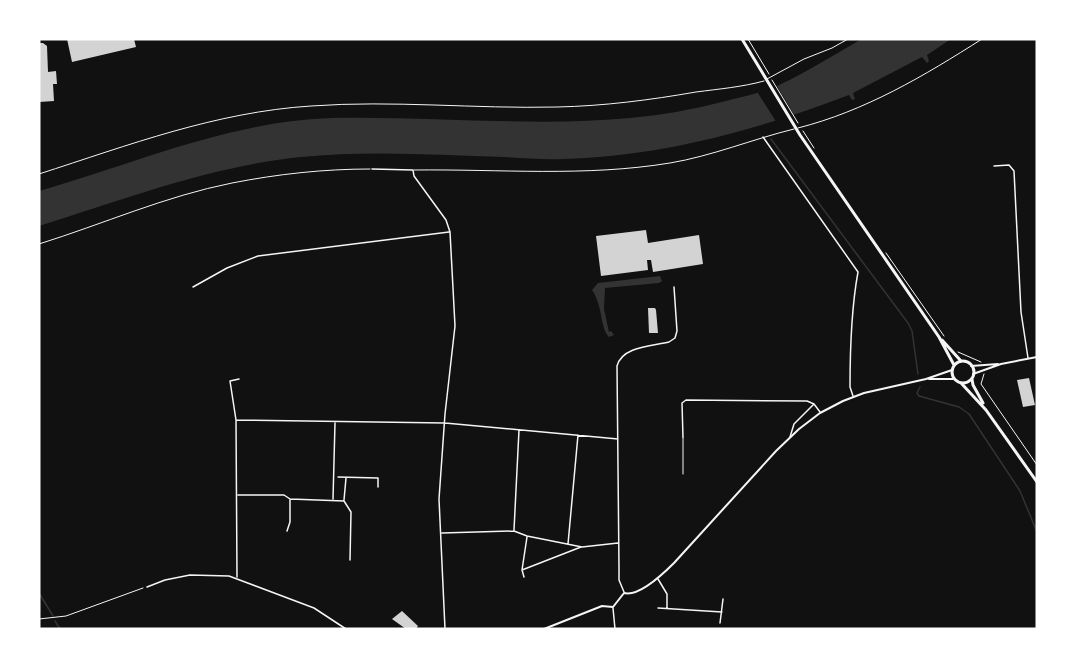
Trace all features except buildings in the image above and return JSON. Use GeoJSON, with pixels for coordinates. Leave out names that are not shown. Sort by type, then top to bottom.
{"type":"FeatureCollection","features":[{"type":"Feature","properties":{"kind":"main road"},"geometry":{"type":"LineString","coordinates":[[742,39],[800,135],[939,337],[954,365]]}},
{"type":"Feature","properties":{"kind":"main road"},"geometry":{"type":"LineString","coordinates":[[939,337],[961,361],[971,366],[973,385],[986,410]]}},
{"type":"Feature","properties":{"kind":"main road"},"geometry":{"type":"LineString","coordinates":[[961,361],[954,365],[952,370],[954,379],[961,383],[986,410],[1037,482]]}},
{"type":"Feature","properties":{"kind":"main road"},"geometry":{"type":"LineString","coordinates":[[961,383],[972,376]]}},
{"type":"Feature","properties":{"kind":"street"},"geometry":{"type":"LineString","coordinates":[[763,137],[858,272],[852,307],[851,331],[850,387],[853,396]]}},
{"type":"Feature","properties":{"kind":"street"},"geometry":{"type":"LineString","coordinates":[[994,166],[1009,165],[1014,171],[1022,312],[1028,359]]}},
{"type":"Feature","properties":{"kind":"street"},"geometry":{"type":"LineString","coordinates":[[372,169],[413,170],[414,176],[446,220],[450,232],[454,326],[439,499],[445,629]]}},
{"type":"Feature","properties":{"kind":"street"},"geometry":{"type":"LineString","coordinates":[[193,287],[227,268],[258,256],[450,232]]}},
{"type":"Feature","properties":{"kind":"street"},"geometry":{"type":"LineString","coordinates":[[624,593],[619,580],[618,543],[619,359],[631,350],[669,342],[675,338],[674,287]]}},
{"type":"Feature","properties":{"kind":"street"},"geometry":{"type":"LineString","coordinates":[[971,366],[1001,364],[1037,357]]}},
{"type":"Feature","properties":{"kind":"street"},"geometry":{"type":"LineString","coordinates":[[972,376],[1001,364]]}},
{"type":"Feature","properties":{"kind":"street"},"geometry":{"type":"LineString","coordinates":[[624,593],[635,593],[674,563],[790,438],[820,413],[853,396],[926,379],[952,370]]}},
{"type":"Feature","properties":{"kind":"street"},"geometry":{"type":"LineString","coordinates":[[237,578],[236,420],[230,381],[239,379]]}},
{"type":"Feature","properties":{"kind":"street"},"geometry":{"type":"LineString","coordinates":[[926,379],[954,379]]}},
{"type":"Feature","properties":{"kind":"street"},"geometry":{"type":"LineString","coordinates":[[683,438],[682,403],[686,400],[807,401],[814,404],[820,413]]}},
{"type":"Feature","properties":{"kind":"street"},"geometry":{"type":"LineString","coordinates":[[790,438],[794,424],[814,404]]}},
{"type":"Feature","properties":{"kind":"street"},"geometry":{"type":"LineString","coordinates":[[236,420],[445,423],[618,439]]}},
{"type":"Feature","properties":{"kind":"street"},"geometry":{"type":"LineString","coordinates":[[333,500],[335,422]]}},
{"type":"Feature","properties":{"kind":"street"},"geometry":{"type":"LineString","coordinates":[[514,531],[519,430]]}},
{"type":"Feature","properties":{"kind":"street"},"geometry":{"type":"LineString","coordinates":[[568,545],[578,435]]}},
{"type":"Feature","properties":{"kind":"street"},"geometry":{"type":"LineString","coordinates":[[338,477],[378,478],[378,487]]}},
{"type":"Feature","properties":{"kind":"street"},"geometry":{"type":"LineString","coordinates":[[346,477],[344,501],[351,512],[350,560]]}},
{"type":"Feature","properties":{"kind":"street"},"geometry":{"type":"LineString","coordinates":[[237,495],[284,495],[290,500],[344,501]]}},
{"type":"Feature","properties":{"kind":"street"},"geometry":{"type":"LineString","coordinates":[[287,531],[290,522],[290,500]]}},
{"type":"Feature","properties":{"kind":"street"},"geometry":{"type":"LineString","coordinates":[[441,533],[514,531],[527,536],[582,547],[618,543]]}},
{"type":"Feature","properties":{"kind":"street"},"geometry":{"type":"LineString","coordinates":[[524,577],[522,570],[527,536]]}},
{"type":"Feature","properties":{"kind":"street"},"geometry":{"type":"LineString","coordinates":[[522,570],[582,547]]}},
{"type":"Feature","properties":{"kind":"street"},"geometry":{"type":"LineString","coordinates":[[147,587],[165,580],[190,575],[219,575],[237,578],[314,608],[346,629]]}},
{"type":"Feature","properties":{"kind":"street"},"geometry":{"type":"LineString","coordinates":[[657,578],[667,594],[667,608]]}},
{"type":"Feature","properties":{"kind":"street"},"geometry":{"type":"LineString","coordinates":[[615,629],[613,607],[624,593]]}},
{"type":"Feature","properties":{"kind":"street"},"geometry":{"type":"LineString","coordinates":[[720,623],[723,599]]}},
{"type":"Feature","properties":{"kind":"street"},"geometry":{"type":"LineString","coordinates":[[544,629],[602,606],[613,607]]}},
{"type":"Feature","properties":{"kind":"street"},"geometry":{"type":"LineString","coordinates":[[658,608],[722,612]]}},
{"type":"Feature","properties":{"kind":"lane"},"geometry":{"type":"LineString","coordinates":[[39,174],[145,139],[203,123],[283,109],[359,103],[556,107],[641,101],[764,81],[848,39]]}},
{"type":"Feature","properties":{"kind":"lane"},"geometry":{"type":"LineString","coordinates":[[413,170],[546,173],[610,171],[679,162],[825,121],[863,106],[923,76],[982,39]]}},
{"type":"Feature","properties":{"kind":"lane"},"geometry":{"type":"LineString","coordinates":[[39,244],[164,202],[231,183],[331,169],[372,169]]}},
{"type":"Feature","properties":{"kind":"lane"},"geometry":{"type":"LineString","coordinates":[[683,438],[683,474]]}},
{"type":"Feature","properties":{"kind":"path"},"geometry":{"type":"LineString","coordinates":[[748,39],[805,134]]}},
{"type":"Feature","properties":{"kind":"path"},"geometry":{"type":"LineString","coordinates":[[956,351],[981,360]]}},
{"type":"Feature","properties":{"kind":"path"},"geometry":{"type":"LineString","coordinates":[[984,374],[981,384],[1037,465]]}},
{"type":"Feature","properties":{"kind":"path"},"geometry":{"type":"LineString","coordinates":[[39,619],[58,617],[147,587]]}},
{"type":"Feature","properties":{"kind":"shaded area"},"geometry":{"type":"Polygon","coordinates":[[[862,39],[951,39],[927,55],[929,61],[927,63],[922,57],[853,93],[855,99],[852,100],[849,95],[744,130],[673,147],[600,157],[556,159],[377,153],[267,161],[201,176],[39,226],[39,191],[221,135],[295,121],[333,118],[528,122],[626,118],[674,112],[751,95],[772,88],[862,39]]]}},
{"type":"Feature","properties":{"kind":"shaded area"},"geometry":{"type":"Polygon","coordinates":[[[660,276],[662,281],[659,283],[605,288],[604,309],[609,332],[611,331],[614,335],[609,337],[592,290],[598,283],[660,276]]]}},
{"type":"Feature","properties":{"kind":"pier"},"geometry":{"type":"Polygon","coordinates":[[[775,83],[796,118],[777,123],[756,90],[775,83]]]}},
{"type":"Feature","properties":{"kind":"waterway"},"geometry":{"type":"LineString","coordinates":[[771,139],[908,323],[912,331],[918,374]]}},
{"type":"Feature","properties":{"kind":"waterway"},"geometry":{"type":"LineString","coordinates":[[920,387],[917,393],[919,396],[959,407],[969,414],[1020,491],[1037,532]]}},
{"type":"Feature","properties":{"kind":"waterway"},"geometry":{"type":"LineString","coordinates":[[39,593],[53,616]]}},
{"type":"Feature","properties":{"kind":"waterway"},"geometry":{"type":"LineString","coordinates":[[55,621],[60,629]]}}]}
